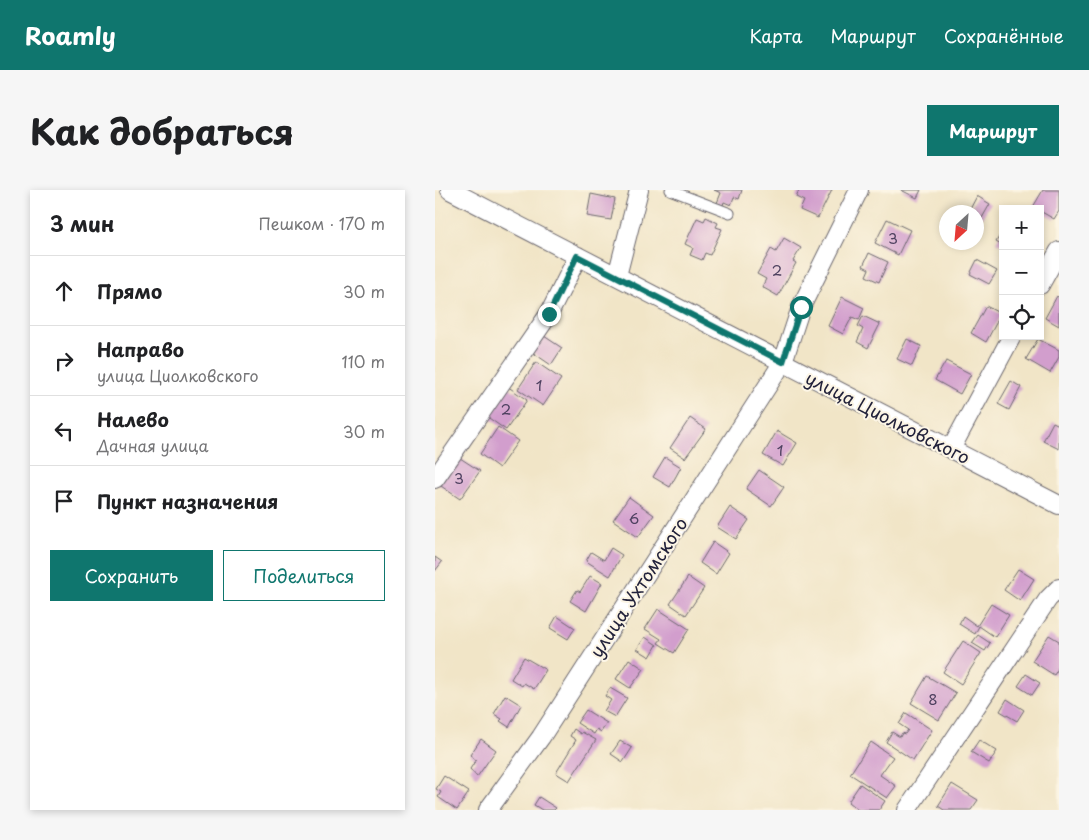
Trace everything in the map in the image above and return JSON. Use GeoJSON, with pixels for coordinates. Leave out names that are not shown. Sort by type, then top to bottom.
{"type":"FeatureCollection","features":[{"type":"Feature","properties":{"kind":"street","name":"улица Циолковского"},"geometry":{"type":"LineString","coordinates":[[450,190],[1059,506]]}},
{"type":"Feature","properties":{"kind":"street"},"geometry":{"type":"LineString","coordinates":[[617,276],[639,190]]}},
{"type":"Feature","properties":{"kind":"street","name":"улица Ухтомского"},"geometry":{"type":"LineString","coordinates":[[488,810],[541,737],[783,362],[801,307],[859,190]]}},
{"type":"Feature","properties":{"kind":"street"},"geometry":{"type":"LineString","coordinates":[[1044,278],[1059,251]]}},
{"type":"Feature","properties":{"kind":"street"},"geometry":{"type":"LineString","coordinates":[[435,479],[549,314],[577,256]]}},
{"type":"Feature","properties":{"kind":"street"},"geometry":{"type":"LineString","coordinates":[[951,449],[1010,340]]}},
{"type":"Feature","properties":{"kind":"street"},"geometry":{"type":"LineString","coordinates":[[907,810],[1048,599],[1059,588]]}},
{"type":"Feature","properties":{"kind":"lane"},"geometry":{"type":"LineString","coordinates":[[670,190],[730,214]]}},
{"type":"Feature","properties":{"kind":"building"},"geometry":{"type":"Polygon","coordinates":[[[714,190],[742,190],[739,199],[734,197],[731,205],[724,202],[723,205],[717,203],[721,193],[714,190]]]}},
{"type":"Feature","properties":{"kind":"building"},"geometry":{"type":"Polygon","coordinates":[[[799,190],[832,190],[818,218],[800,210],[804,201],[796,197],[799,190]]]}},
{"type":"Feature","properties":{"kind":"building"},"geometry":{"type":"Polygon","coordinates":[[[901,190],[921,190],[917,198],[901,190]]]}},
{"type":"Feature","properties":{"kind":"building"},"geometry":{"type":"Polygon","coordinates":[[[1043,190],[1059,190],[1059,211],[1054,219],[1044,213],[1044,205],[1034,205],[1043,190]]]}},
{"type":"Feature","properties":{"kind":"building"},"geometry":{"type":"Polygon","coordinates":[[[591,194],[615,199],[611,220],[587,216],[591,194]]]}},
{"type":"Feature","properties":{"kind":"building"},"geometry":{"type":"Polygon","coordinates":[[[977,196],[990,204],[984,214],[984,205],[972,205],[977,196]]]}},
{"type":"Feature","properties":{"kind":"building"},"geometry":{"type":"Polygon","coordinates":[[[706,217],[718,223],[716,227],[722,229],[710,255],[705,253],[702,260],[690,255],[693,248],[685,244],[697,218],[704,221],[706,217]]]}},
{"type":"Feature","properties":{"kind":"building"},"geometry":{"type":"Polygon","coordinates":[[[887,219],[910,230],[898,255],[875,243],[887,219]]]}},
{"type":"Feature","properties":{"kind":"building"},"geometry":{"type":"Polygon","coordinates":[[[784,238],[801,248],[793,261],[796,263],[778,296],[762,287],[766,279],[757,274],[771,249],[776,252],[784,238]]]}},
{"type":"Feature","properties":{"kind":"building"},"geometry":{"type":"Polygon","coordinates":[[[869,253],[888,262],[879,282],[866,276],[869,269],[863,266],[869,253]]]}},
{"type":"Feature","properties":{"kind":"building"},"geometry":{"type":"Polygon","coordinates":[[[977,260],[997,271],[989,284],[970,274],[977,260]]]}},
{"type":"Feature","properties":{"kind":"building"},"geometry":{"type":"Polygon","coordinates":[[[1057,296],[1059,298],[1059,326],[1045,318],[1057,296]]]}},
{"type":"Feature","properties":{"kind":"building"},"geometry":{"type":"Polygon","coordinates":[[[842,297],[864,308],[859,320],[852,317],[843,334],[828,326],[842,297]]]}},
{"type":"Feature","properties":{"kind":"building"},"geometry":{"type":"Polygon","coordinates":[[[986,306],[999,313],[999,318],[986,342],[971,333],[986,306]]]}},
{"type":"Feature","properties":{"kind":"building"},"geometry":{"type":"Polygon","coordinates":[[[863,316],[880,324],[868,348],[857,342],[863,329],[858,326],[863,316]]]}},
{"type":"Feature","properties":{"kind":"building"},"geometry":{"type":"Polygon","coordinates":[[[541,334],[562,348],[551,365],[529,350],[541,334]]]}},
{"type":"Feature","properties":{"kind":"building"},"geometry":{"type":"Polygon","coordinates":[[[907,339],[921,346],[912,366],[897,359],[907,339]]]}},
{"type":"Feature","properties":{"kind":"building"},"geometry":{"type":"Polygon","coordinates":[[[1037,340],[1059,350],[1059,357],[1050,373],[1026,359],[1037,340]]]}},
{"type":"Feature","properties":{"kind":"building"},"geometry":{"type":"Polygon","coordinates":[[[946,361],[971,374],[960,394],[935,380],[946,361]]]}},
{"type":"Feature","properties":{"kind":"building"},"geometry":{"type":"Polygon","coordinates":[[[536,362],[561,379],[543,406],[518,389],[536,362]]]}},
{"type":"Feature","properties":{"kind":"building"},"geometry":{"type":"Polygon","coordinates":[[[1011,381],[1021,387],[1009,410],[998,404],[1011,381]]]}},
{"type":"Feature","properties":{"kind":"building"},"geometry":{"type":"Polygon","coordinates":[[[507,386],[527,400],[506,430],[486,416],[507,386]]]}},
{"type":"Feature","properties":{"kind":"building"},"geometry":{"type":"Polygon","coordinates":[[[690,418],[706,429],[685,458],[670,448],[690,418]]]}},
{"type":"Feature","properties":{"kind":"building"},"geometry":{"type":"Polygon","coordinates":[[[1053,422],[1059,425],[1059,449],[1043,441],[1053,422]]]}},
{"type":"Feature","properties":{"kind":"building"},"geometry":{"type":"Polygon","coordinates":[[[498,427],[518,441],[499,468],[480,454],[498,427]]]}},
{"type":"Feature","properties":{"kind":"building"},"geometry":{"type":"Polygon","coordinates":[[[777,431],[797,443],[783,466],[763,455],[777,431]]]}},
{"type":"Feature","properties":{"kind":"building"},"geometry":{"type":"Polygon","coordinates":[[[457,456],[480,471],[460,499],[438,484],[457,456]]]}},
{"type":"Feature","properties":{"kind":"building"},"geometry":{"type":"Polygon","coordinates":[[[665,457],[681,467],[670,487],[653,477],[665,457]]]}},
{"type":"Feature","properties":{"kind":"building"},"geometry":{"type":"Polygon","coordinates":[[[759,470],[784,487],[771,506],[746,489],[759,470]]]}},
{"type":"Feature","properties":{"kind":"building"},"geometry":{"type":"Polygon","coordinates":[[[629,497],[654,515],[638,537],[613,520],[629,497]]]}},
{"type":"Feature","properties":{"kind":"building"},"geometry":{"type":"Polygon","coordinates":[[[730,507],[749,520],[736,539],[717,527],[730,507]]]}},
{"type":"Feature","properties":{"kind":"building"},"geometry":{"type":"Polygon","coordinates":[[[713,542],[729,553],[716,574],[700,563],[713,542]]]}},
{"type":"Feature","properties":{"kind":"building"},"geometry":{"type":"Polygon","coordinates":[[[611,548],[622,555],[610,576],[586,561],[591,552],[604,560],[611,548]]]}},
{"type":"Feature","properties":{"kind":"building"},"geometry":{"type":"Polygon","coordinates":[[[435,557],[442,562],[435,571],[435,557]]]}},
{"type":"Feature","properties":{"kind":"building"},"geometry":{"type":"Polygon","coordinates":[[[1018,569],[1034,579],[1020,601],[1004,590],[1018,569]]]}},
{"type":"Feature","properties":{"kind":"building"},"geometry":{"type":"Polygon","coordinates":[[[590,576],[602,583],[586,611],[570,601],[577,590],[580,592],[590,576]]]}},
{"type":"Feature","properties":{"kind":"building"},"geometry":{"type":"Polygon","coordinates":[[[688,577],[704,588],[686,615],[670,604],[688,577]]]}},
{"type":"Feature","properties":{"kind":"building"},"geometry":{"type":"Polygon","coordinates":[[[991,604],[1009,615],[995,637],[979,626],[975,634],[959,624],[963,616],[977,626],[991,604]]]}},
{"type":"Feature","properties":{"kind":"building"},"geometry":{"type":"Polygon","coordinates":[[[658,609],[689,629],[674,653],[658,643],[661,639],[645,629],[658,609]]]}},
{"type":"Feature","properties":{"kind":"building"},"geometry":{"type":"Polygon","coordinates":[[[557,616],[575,628],[568,639],[550,628],[557,616]]]}},
{"type":"Feature","properties":{"kind":"building"},"geometry":{"type":"Polygon","coordinates":[[[978,635],[990,643],[985,651],[972,643],[978,635]]]}},
{"type":"Feature","properties":{"kind":"building"},"geometry":{"type":"Polygon","coordinates":[[[1049,635],[1059,641],[1059,667],[1054,675],[1032,661],[1049,635]]]}},
{"type":"Feature","properties":{"kind":"building"},"geometry":{"type":"Polygon","coordinates":[[[645,637],[657,645],[650,657],[637,649],[645,637]]]}},
{"type":"Feature","properties":{"kind":"building"},"geometry":{"type":"Polygon","coordinates":[[[963,641],[981,653],[961,684],[943,672],[963,641]]]}},
{"type":"Feature","properties":{"kind":"building"},"geometry":{"type":"Polygon","coordinates":[[[524,657],[546,670],[534,689],[524,683],[522,686],[511,679],[524,657]]]}},
{"type":"Feature","properties":{"kind":"building"},"geometry":{"type":"Polygon","coordinates":[[[629,659],[644,669],[630,688],[616,679],[629,659]]]}},
{"type":"Feature","properties":{"kind":"building"},"geometry":{"type":"Polygon","coordinates":[[[1026,674],[1040,683],[1032,695],[1018,686],[1026,674]]]}},
{"type":"Feature","properties":{"kind":"building"},"geometry":{"type":"Polygon","coordinates":[[[927,676],[956,693],[939,720],[911,703],[927,676]]]}},
{"type":"Feature","properties":{"kind":"building"},"geometry":{"type":"Polygon","coordinates":[[[610,688],[627,698],[615,717],[604,711],[611,700],[605,696],[610,688]]]}},
{"type":"Feature","properties":{"kind":"building"},"geometry":{"type":"Polygon","coordinates":[[[505,695],[521,705],[509,727],[494,714],[505,695]]]}},
{"type":"Feature","properties":{"kind":"building"},"geometry":{"type":"Polygon","coordinates":[[[1007,699],[1024,710],[1017,721],[1000,711],[1007,699]]]}},
{"type":"Feature","properties":{"kind":"building"},"geometry":{"type":"Polygon","coordinates":[[[586,710],[607,723],[601,732],[597,729],[594,734],[577,723],[586,710]]]}},
{"type":"Feature","properties":{"kind":"building"},"geometry":{"type":"Polygon","coordinates":[[[906,713],[932,730],[913,760],[886,742],[892,732],[900,737],[902,733],[905,734],[908,730],[899,724],[906,713]]]}},
{"type":"Feature","properties":{"kind":"building"},"geometry":{"type":"Polygon","coordinates":[[[574,729],[596,740],[569,781],[556,773],[576,740],[570,736],[574,729]]]}},
{"type":"Feature","properties":{"kind":"building"},"geometry":{"type":"Polygon","coordinates":[[[481,739],[496,750],[477,777],[470,769],[476,760],[470,755],[481,739]]]}},
{"type":"Feature","properties":{"kind":"building"},"geometry":{"type":"Polygon","coordinates":[[[979,740],[997,751],[989,763],[971,752],[979,740]]]}},
{"type":"Feature","properties":{"kind":"building"},"geometry":{"type":"Polygon","coordinates":[[[620,741],[632,748],[623,762],[611,754],[620,741]]]}},
{"type":"Feature","properties":{"kind":"building"},"geometry":{"type":"Polygon","coordinates":[[[871,742],[893,757],[880,775],[896,786],[887,798],[850,774],[871,742]]]}},
{"type":"Feature","properties":{"kind":"building"},"geometry":{"type":"Polygon","coordinates":[[[444,776],[469,792],[457,810],[438,797],[441,792],[436,789],[444,776]]]}},
{"type":"Feature","properties":{"kind":"building"},"geometry":{"type":"Polygon","coordinates":[[[860,784],[885,801],[879,810],[858,810],[848,802],[860,784]]]}},
{"type":"Feature","properties":{"kind":"building"},"geometry":{"type":"Polygon","coordinates":[[[952,784],[978,800],[971,810],[944,810],[938,806],[952,784]]]}},
{"type":"Feature","properties":{"kind":"building"},"geometry":{"type":"Polygon","coordinates":[[[539,797],[556,808],[554,810],[542,810],[534,805],[539,797]]]}},
{"type":"Feature","properties":{"kind":"route"},"geometry":{"type":"LineString","coordinates":[[549,314],[577,256],[783,362],[801,307]]}}]}
